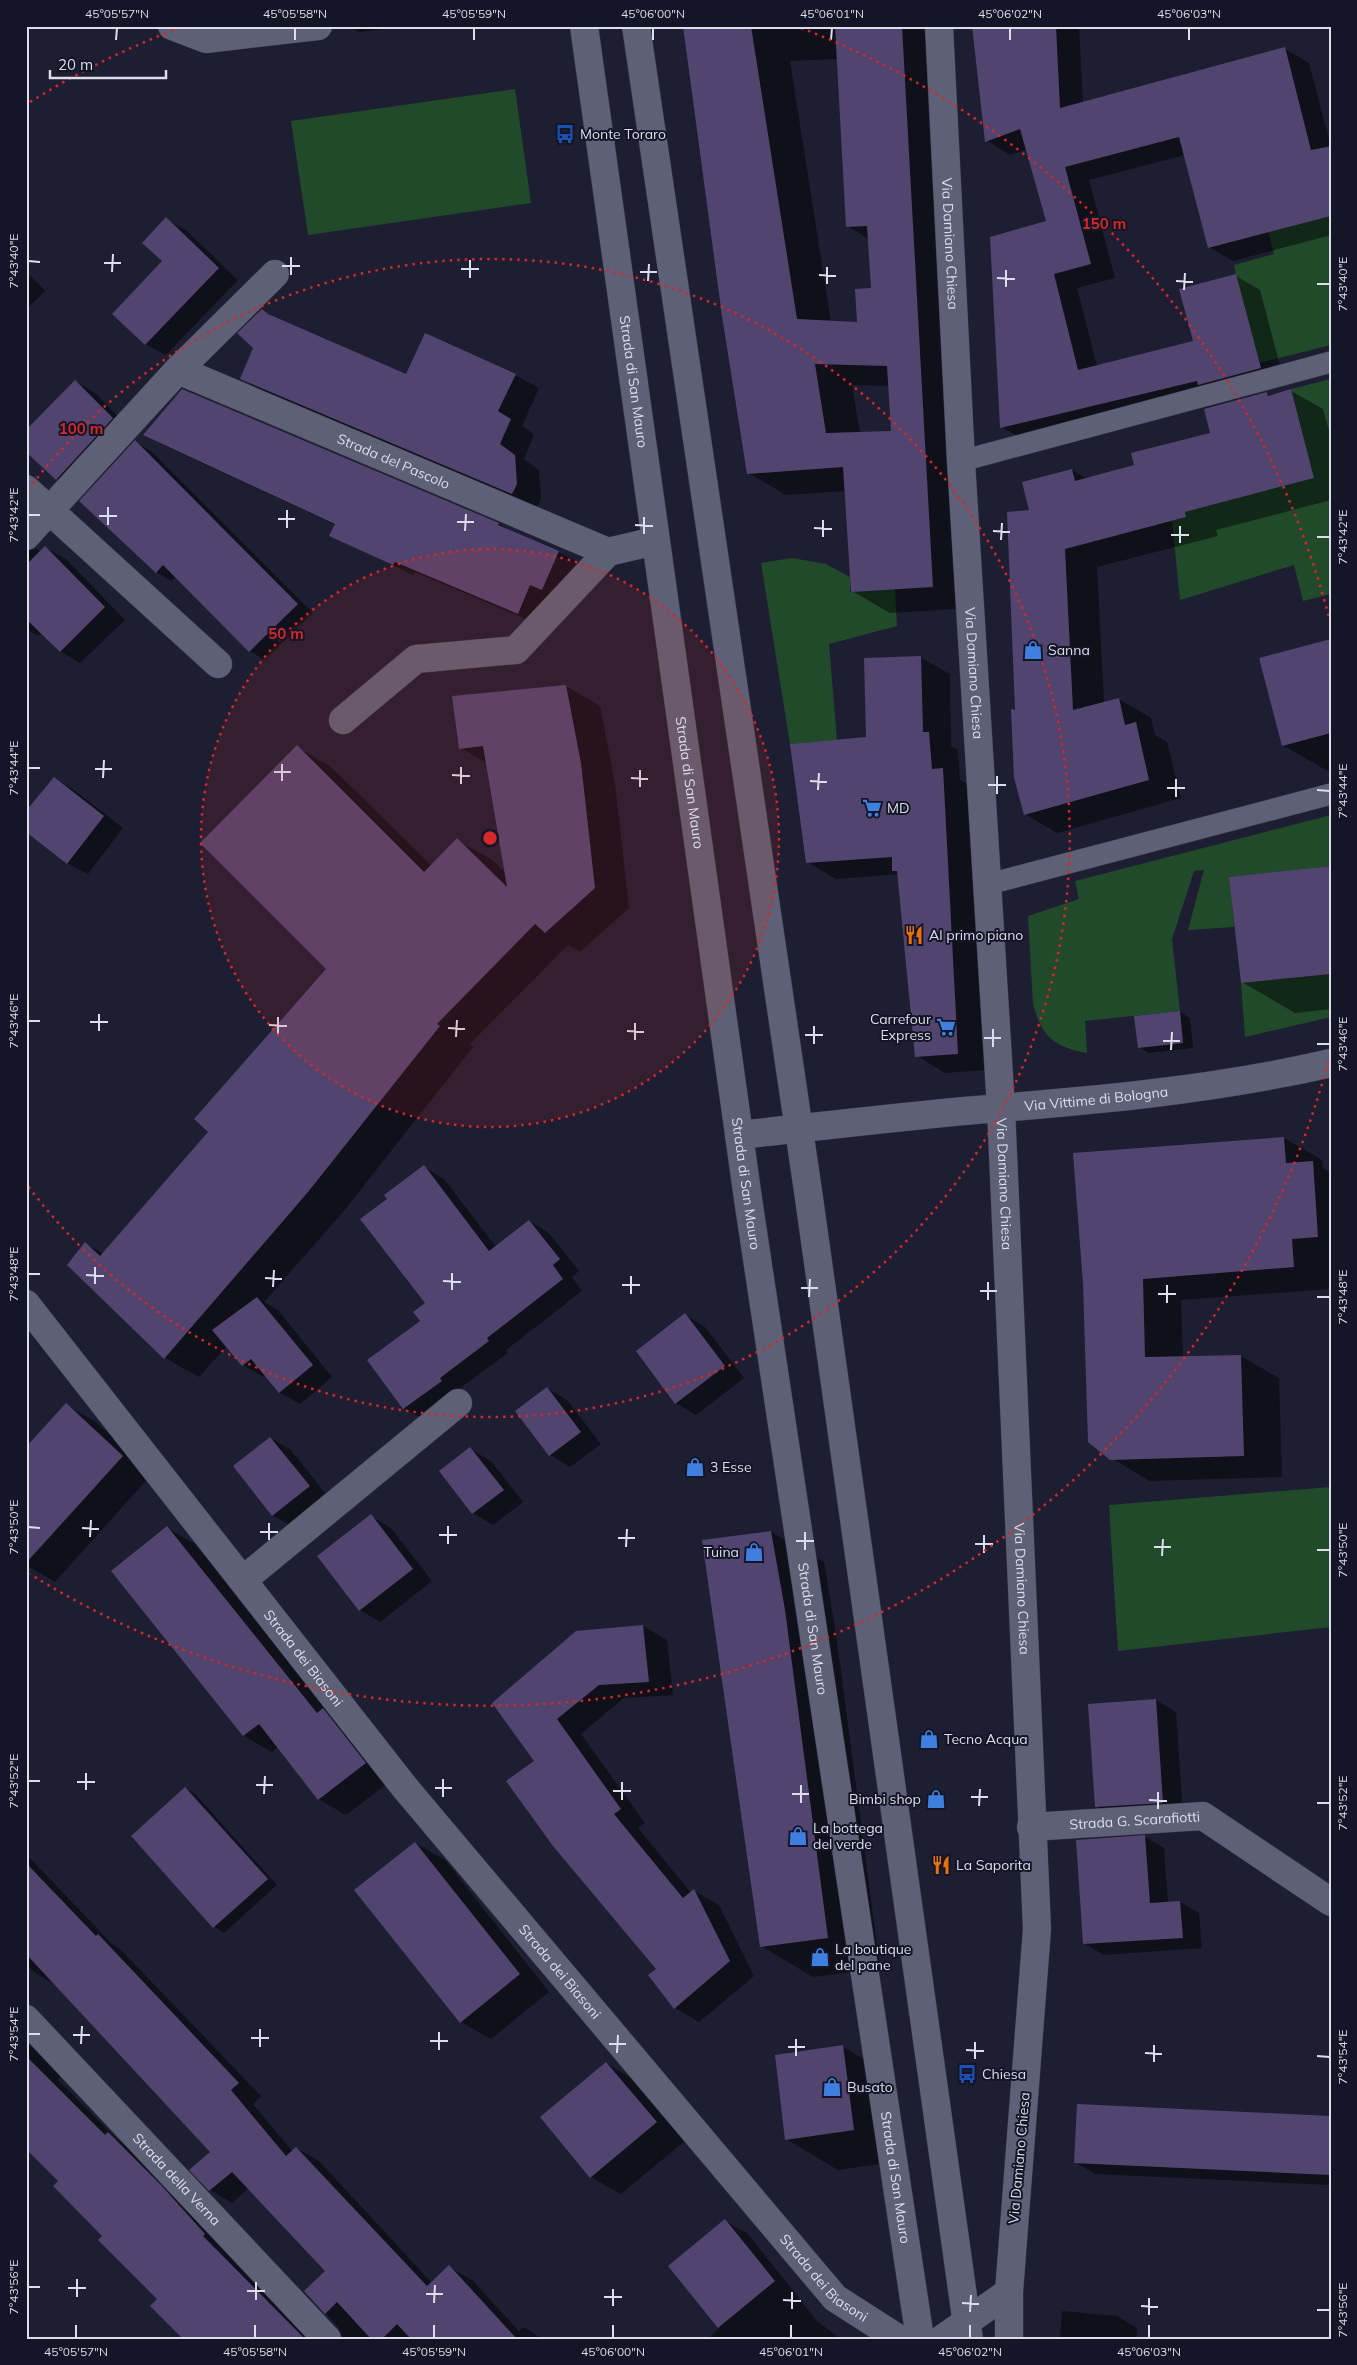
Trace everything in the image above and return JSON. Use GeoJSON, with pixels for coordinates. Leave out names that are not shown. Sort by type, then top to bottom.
{"type":"FeatureCollection","features":[{"type":"Feature","properties":{"kind":"street"},"geometry":{"type":"LineString","coordinates":[[172,26],[206,39],[318,26]]}},
{"type":"Feature","properties":{"kind":"street","name":"Strada di San Mauro"},"geometry":{"type":"LineString","coordinates":[[584,26],[739,1135],[920,2339]]}},
{"type":"Feature","properties":{"kind":"street"},"geometry":{"type":"LineString","coordinates":[[636,26],[798,1129],[967,2330]]}},
{"type":"Feature","properties":{"kind":"street","name":"Via Damiano Chiesa"},"geometry":{"type":"LineString","coordinates":[[939,26],[985,885],[1001,1108],[1037,1930],[1009,2292],[1009,2339]]}},
{"type":"Feature","properties":{"kind":"street"},"geometry":{"type":"LineString","coordinates":[[26,536],[178,370],[275,274]]}},
{"type":"Feature","properties":{"kind":"street","name":"Strada del Pascolo"},"geometry":{"type":"LineString","coordinates":[[178,370],[608,552]]}},
{"type":"Feature","properties":{"kind":"street"},"geometry":{"type":"LineString","coordinates":[[26,489],[218,664]]}},
{"type":"Feature","properties":{"kind":"street"},"geometry":{"type":"LineString","coordinates":[[343,720],[416,659],[516,650],[608,552],[656,541]]}},
{"type":"Feature","properties":{"kind":"street","name":"Via Vittime di Bologna"},"geometry":{"type":"LineString","coordinates":[[739,1135],[1001,1108],[1121,1098],[1280,1075],[1331,1063]]}},
{"type":"Feature","properties":{"kind":"street","name":"Strada dei Biasoni"},"geometry":{"type":"LineString","coordinates":[[26,1304],[406,1789],[834,2298],[899,2339]]}},
{"type":"Feature","properties":{"kind":"street"},"geometry":{"type":"LineString","coordinates":[[243,1580],[458,1402]]}},
{"type":"Feature","properties":{"kind":"street","name":"Strada G. Scarafiotti"},"geometry":{"type":"LineString","coordinates":[[1031,1827],[1203,1816],[1331,1902]]}},
{"type":"Feature","properties":{"kind":"street","name":"Strada della Verna"},"geometry":{"type":"LineString","coordinates":[[26,2019],[327,2339]]}},
{"type":"Feature","properties":{"kind":"street"},"geometry":{"type":"LineString","coordinates":[[942,2339],[967,2330],[1009,2292]]}},
{"type":"Feature","properties":{"kind":"lane"},"geometry":{"type":"LineString","coordinates":[[961,461],[1331,362]]}},
{"type":"Feature","properties":{"kind":"lane"},"geometry":{"type":"LineString","coordinates":[[985,885],[1331,794]]}},
{"type":"Feature","properties":{"kind":"green space"},"geometry":{"type":"Polygon","coordinates":[[[515,89],[531,203],[308,235],[291,121],[515,89]]]}},
{"type":"Feature","properties":{"kind":"green space"},"geometry":{"type":"Polygon","coordinates":[[[1331,216],[1331,345],[1202,377],[1236,274],[1234,265],[1274,254],[1268,232],[1331,216]]]}},
{"type":"Feature","properties":{"kind":"green space"},"geometry":{"type":"Polygon","coordinates":[[[1331,379],[1331,594],[1303,601],[1294,565],[1180,600],[1172,521],[1186,517],[1185,512],[1314,478],[1291,389],[1331,379]]]}},
{"type":"Feature","properties":{"kind":"green space"},"geometry":{"type":"Polygon","coordinates":[[[792,558],[826,564],[850,577],[850,592],[895,589],[897,626],[829,644],[837,740],[790,744],[761,563],[792,558]]]}},
{"type":"Feature","properties":{"kind":"green space"},"geometry":{"type":"Polygon","coordinates":[[[1331,815],[1331,866],[1230,877],[1234,927],[1188,930],[1204,870],[1194,871],[1172,939],[1180,1011],[1085,1021],[1087,1053],[1058,1044],[1045,1032],[1033,1004],[1028,916],[1079,899],[1075,881],[1331,815]]]}},
{"type":"Feature","properties":{"kind":"green space"},"geometry":{"type":"Polygon","coordinates":[[[1331,974],[1331,1017],[1245,1037],[1241,983],[1331,974]]]}},
{"type":"Feature","properties":{"kind":"green space"},"geometry":{"type":"Polygon","coordinates":[[[1331,1487],[1331,1627],[1118,1651],[1109,1505],[1331,1487]]]}},
{"type":"Feature","properties":{"kind":"building"},"geometry":{"type":"Polygon","coordinates":[[[683,26],[751,26],[797,319],[857,322],[855,289],[871,288],[867,226],[846,227],[835,26],[902,26],[933,587],[851,592],[843,467],[747,474],[722,316],[683,26]],[[815,364],[826,433],[891,431],[887,366],[815,364]]]}},
{"type":"Feature","properties":{"kind":"building"},"geometry":{"type":"Polygon","coordinates":[[[972,26],[1056,26],[1060,108],[1285,47],[1311,150],[1331,146],[1331,216],[1208,248],[1179,137],[1065,167],[1091,264],[1054,274],[1078,370],[1193,341],[1179,289],[1236,274],[1261,368],[1198,385],[1197,381],[1000,428],[990,237],[1046,221],[1020,129],[985,142],[972,26]]]}},
{"type":"Feature","properties":{"kind":"building"},"geometry":{"type":"Polygon","coordinates":[[[166,217],[219,268],[145,345],[112,314],[162,261],[142,243],[166,217]]]}},
{"type":"Feature","properties":{"kind":"building"},"geometry":{"type":"Polygon","coordinates":[[[262,309],[268,314],[406,374],[425,333],[516,374],[498,411],[511,419],[500,444],[515,455],[517,484],[512,494],[240,379],[253,348],[237,333],[262,309]]]}},
{"type":"Feature","properties":{"kind":"building"},"geometry":{"type":"Polygon","coordinates":[[[75,380],[113,418],[56,480],[26,452],[26,430],[75,380]]]}},
{"type":"Feature","properties":{"kind":"building"},"geometry":{"type":"Polygon","coordinates":[[[182,389],[499,523],[498,525],[559,551],[542,590],[530,585],[518,614],[395,562],[393,565],[329,536],[335,524],[143,435],[182,389]]]}},
{"type":"Feature","properties":{"kind":"building"},"geometry":{"type":"Polygon","coordinates":[[[1291,389],[1314,478],[1185,512],[1186,517],[1065,549],[1073,710],[1119,698],[1125,725],[1136,722],[1149,780],[1024,815],[1014,778],[1011,709],[1015,710],[1007,512],[1029,510],[1022,482],[1072,469],[1075,481],[1134,465],[1131,453],[1210,433],[1204,409],[1267,392],[1268,396],[1291,389]]]}},
{"type":"Feature","properties":{"kind":"building"},"geometry":{"type":"Polygon","coordinates":[[[135,440],[298,604],[249,652],[163,565],[156,573],[79,501],[135,440]]]}},
{"type":"Feature","properties":{"kind":"building"},"geometry":{"type":"Polygon","coordinates":[[[45,546],[105,607],[60,652],[26,619],[26,565],[45,546]]]}},
{"type":"Feature","properties":{"kind":"building"},"geometry":{"type":"Polygon","coordinates":[[[1331,639],[1331,733],[1282,746],[1259,658],[1331,639]]]}},
{"type":"Feature","properties":{"kind":"building"},"geometry":{"type":"Polygon","coordinates":[[[921,656],[923,732],[929,732],[932,769],[943,768],[958,1054],[915,1057],[897,871],[892,871],[892,857],[806,863],[790,744],[866,737],[864,658],[921,656]]]}},
{"type":"Feature","properties":{"kind":"building"},"geometry":{"type":"Polygon","coordinates":[[[566,685],[581,763],[595,888],[545,933],[535,924],[437,1024],[440,1026],[308,1192],[164,1359],[67,1265],[85,1242],[100,1256],[208,1132],[194,1119],[326,969],[200,843],[297,745],[424,872],[457,838],[507,887],[483,746],[459,749],[452,696],[566,685]]]}},
{"type":"Feature","properties":{"kind":"building"},"geometry":{"type":"Polygon","coordinates":[[[54,777],[104,816],[67,864],[26,832],[26,811],[54,777]]]}},
{"type":"Feature","properties":{"kind":"building"},"geometry":{"type":"Polygon","coordinates":[[[1331,866],[1331,974],[1241,983],[1229,877],[1331,866]]]}},
{"type":"Feature","properties":{"kind":"building"},"geometry":{"type":"Polygon","coordinates":[[[1180,1011],[1183,1043],[1138,1048],[1134,1016],[1180,1011]]]}},
{"type":"Feature","properties":{"kind":"building"},"geometry":{"type":"Polygon","coordinates":[[[1284,1137],[1286,1163],[1313,1161],[1318,1237],[1292,1239],[1294,1267],[1143,1279],[1145,1357],[1241,1355],[1244,1456],[1110,1460],[1088,1442],[1083,1284],[1073,1153],[1284,1137]]]}},
{"type":"Feature","properties":{"kind":"building"},"geometry":{"type":"Polygon","coordinates":[[[424,1165],[489,1251],[529,1220],[560,1259],[553,1265],[563,1279],[487,1338],[489,1341],[440,1378],[442,1381],[403,1409],[367,1360],[420,1321],[413,1312],[425,1303],[360,1219],[387,1199],[384,1195],[424,1165]]]}},
{"type":"Feature","properties":{"kind":"building"},"geometry":{"type":"Polygon","coordinates":[[[257,1297],[313,1365],[279,1393],[251,1359],[242,1366],[212,1330],[257,1297]]]}},
{"type":"Feature","properties":{"kind":"building"},"geometry":{"type":"Polygon","coordinates":[[[685,1313],[725,1366],[675,1404],[636,1351],[685,1313]]]}},
{"type":"Feature","properties":{"kind":"building"},"geometry":{"type":"Polygon","coordinates":[[[547,1387],[581,1432],[549,1456],[515,1411],[547,1387]]]}},
{"type":"Feature","properties":{"kind":"building"},"geometry":{"type":"Polygon","coordinates":[[[66,1403],[123,1456],[26,1563],[26,1447],[66,1403]]]}},
{"type":"Feature","properties":{"kind":"building"},"geometry":{"type":"Polygon","coordinates":[[[270,1437],[310,1486],[272,1516],[233,1466],[270,1437]]]}},
{"type":"Feature","properties":{"kind":"building"},"geometry":{"type":"Polygon","coordinates":[[[470,1447],[504,1490],[472,1514],[439,1471],[470,1447]]]}},
{"type":"Feature","properties":{"kind":"building"},"geometry":{"type":"Polygon","coordinates":[[[371,1514],[413,1569],[359,1611],[317,1556],[371,1514]]]}},
{"type":"Feature","properties":{"kind":"building"},"geometry":{"type":"Polygon","coordinates":[[[167,1526],[317,1713],[323,1708],[366,1763],[318,1800],[259,1724],[243,1736],[111,1571],[167,1526]]]}},
{"type":"Feature","properties":{"kind":"building"},"geometry":{"type":"Polygon","coordinates":[[[771,1531],[785,1610],[828,1938],[760,1947],[702,1540],[771,1531]]]}},
{"type":"Feature","properties":{"kind":"building"},"geometry":{"type":"Polygon","coordinates":[[[643,1625],[649,1682],[599,1685],[557,1719],[621,1809],[614,1814],[683,1898],[694,1889],[730,1961],[674,2009],[648,1975],[656,1969],[553,1846],[506,1781],[534,1761],[492,1703],[576,1631],[643,1625]]]}},
{"type":"Feature","properties":{"kind":"building"},"geometry":{"type":"Polygon","coordinates":[[[1156,1699],[1163,1803],[1095,1807],[1088,1704],[1156,1699]]]}},
{"type":"Feature","properties":{"kind":"building"},"geometry":{"type":"Polygon","coordinates":[[[185,1787],[268,1879],[213,1928],[131,1836],[185,1787]]]}},
{"type":"Feature","properties":{"kind":"building"},"geometry":{"type":"Polygon","coordinates":[[[1145,1835],[1150,1903],[1180,1901],[1183,1938],[1083,1944],[1076,1840],[1145,1835]]]}},
{"type":"Feature","properties":{"kind":"building"},"geometry":{"type":"Polygon","coordinates":[[[415,1842],[520,1974],[460,2023],[354,1890],[415,1842]]]}},
{"type":"Feature","properties":{"kind":"building"},"geometry":{"type":"Polygon","coordinates":[[[26,1863],[96,1936],[98,1934],[239,2083],[231,2090],[286,2156],[296,2147],[427,2286],[449,2265],[517,2339],[411,2339],[397,2324],[382,2339],[371,2339],[337,2302],[325,2314],[304,2291],[325,2271],[232,2172],[209,2191],[189,2170],[210,2152],[26,1954],[26,1863]]]}},
{"type":"Feature","properties":{"kind":"building"},"geometry":{"type":"Polygon","coordinates":[[[843,2045],[854,2130],[785,2140],[775,2055],[843,2045]]]}},
{"type":"Feature","properties":{"kind":"building"},"geometry":{"type":"Polygon","coordinates":[[[26,2056],[105,2135],[108,2132],[162,2186],[205,2234],[203,2236],[305,2339],[183,2339],[150,2306],[157,2299],[98,2240],[102,2236],[53,2186],[58,2181],[26,2149],[26,2056]]]}},
{"type":"Feature","properties":{"kind":"building"},"geometry":{"type":"Polygon","coordinates":[[[606,2062],[657,2122],[590,2178],[540,2117],[606,2062]]]}},
{"type":"Feature","properties":{"kind":"building"},"geometry":{"type":"Polygon","coordinates":[[[1077,2104],[1331,2116],[1331,2175],[1074,2163],[1077,2104]]]}},
{"type":"Feature","properties":{"kind":"building"},"geometry":{"type":"Polygon","coordinates":[[[725,2219],[775,2281],[718,2328],[668,2266],[725,2219]]]}},
{"type":"Feature","properties":{"kind":"place","name":"Monte Toraro"},"geometry":{"type":"Point","coordinates":[565,134]}},
{"type":"Feature","properties":{"kind":"place","name":"Sanna"},"geometry":{"type":"Point","coordinates":[1033,650]}},
{"type":"Feature","properties":{"kind":"place","name":"MD"},"geometry":{"type":"Point","coordinates":[872,808]}},
{"type":"Feature","properties":{"kind":"place","name":"Al primo piano"},"geometry":{"type":"Point","coordinates":[914,935]}},
{"type":"Feature","properties":{"kind":"place","name":"Carrefour Express"},"geometry":{"type":"Point","coordinates":[946,1027]}},
{"type":"Feature","properties":{"kind":"place","name":"3 Esse"},"geometry":{"type":"Point","coordinates":[695,1467]}},
{"type":"Feature","properties":{"kind":"place","name":"Tuina"},"geometry":{"type":"Point","coordinates":[754,1552]}},
{"type":"Feature","properties":{"kind":"place","name":"Tecno Acqua"},"geometry":{"type":"Point","coordinates":[929,1739]}},
{"type":"Feature","properties":{"kind":"place","name":"Bimbi shop"},"geometry":{"type":"Point","coordinates":[936,1799]}},
{"type":"Feature","properties":{"kind":"place","name":"La bottega del verde"},"geometry":{"type":"Point","coordinates":[798,1836]}},
{"type":"Feature","properties":{"kind":"place","name":"La Saporita"},"geometry":{"type":"Point","coordinates":[941,1865]}},
{"type":"Feature","properties":{"kind":"place","name":"La boutique del pane"},"geometry":{"type":"Point","coordinates":[820,1957]}},
{"type":"Feature","properties":{"kind":"place","name":"Chiesa"},"geometry":{"type":"Point","coordinates":[967,2074]}},
{"type":"Feature","properties":{"kind":"place","name":"Busato"},"geometry":{"type":"Point","coordinates":[832,2087]}}]}
